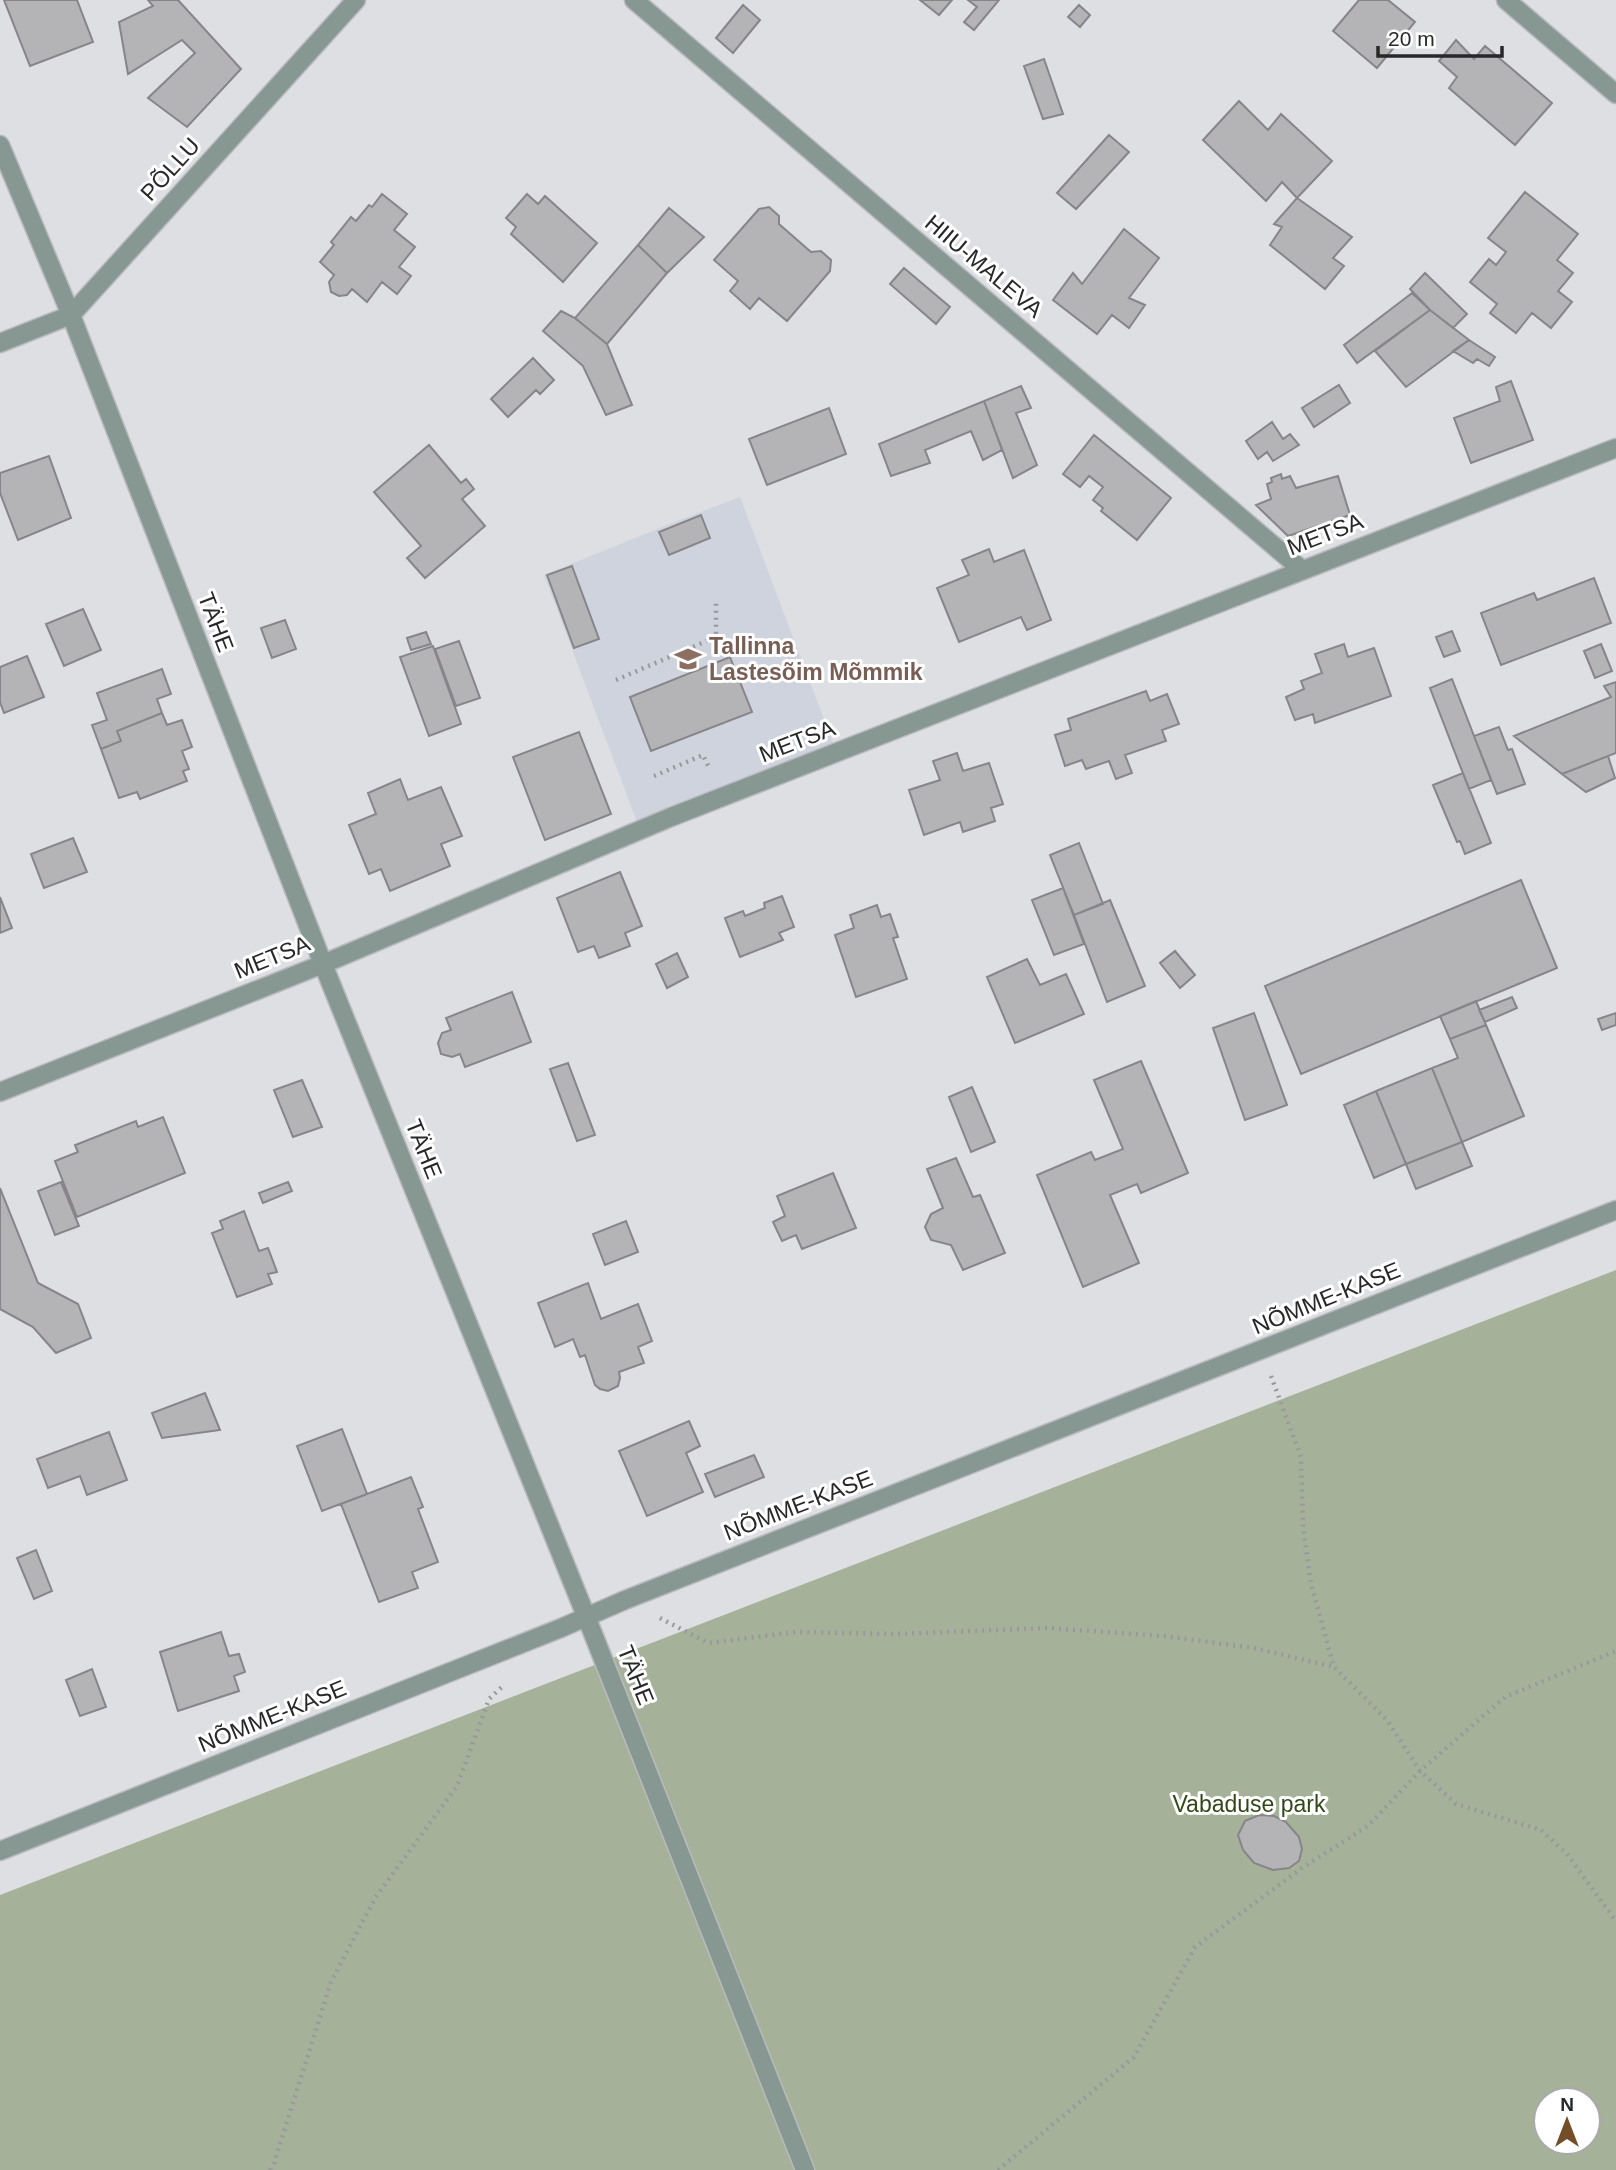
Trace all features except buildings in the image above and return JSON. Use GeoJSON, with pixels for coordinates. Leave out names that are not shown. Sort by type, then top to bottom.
{"type":"FeatureCollection","features":[{"type":"Feature","properties":{"kind":"street","name":"PÕLLU"},"geometry":{"type":"LineString","coordinates":[[0,343],[71,315],[356,0]]}},
{"type":"Feature","properties":{"kind":"street","name":"HIIU-MALEVA"},"geometry":{"type":"LineString","coordinates":[[634,0],[1301,569]]}},
{"type":"Feature","properties":{"kind":"street"},"geometry":{"type":"LineString","coordinates":[[1506,0],[1616,94]]}},
{"type":"Feature","properties":{"kind":"street","name":"TÄHE"},"geometry":{"type":"LineString","coordinates":[[0,145],[71,315],[323,964],[586,1616],[805,2170]]}},
{"type":"Feature","properties":{"kind":"street","name":"METSA"},"geometry":{"type":"LineString","coordinates":[[0,1092],[323,964],[722,797],[1616,448]]}},
{"type":"Feature","properties":{"kind":"street","name":"NÕMME-KASE"},"geometry":{"type":"LineString","coordinates":[[0,1851],[561,1628],[625,1600],[1616,1210]]}},
{"type":"Feature","properties":{"kind":"path"},"geometry":{"type":"LineString","coordinates":[[616,680],[716,637],[716,600]]}},
{"type":"Feature","properties":{"kind":"path"},"geometry":{"type":"LineString","coordinates":[[654,776],[703,755],[722,797]]}},
{"type":"Feature","properties":{"kind":"path"},"geometry":{"type":"LineString","coordinates":[[1261,1349],[1301,1457],[1303,1527],[1311,1584],[1334,1667],[1387,1720],[1420,1771],[1456,1804],[1541,1830],[1567,1854],[1616,1921]]}},
{"type":"Feature","properties":{"kind":"path"},"geometry":{"type":"LineString","coordinates":[[625,1600],[708,1643],[796,1632],[896,1634],[1048,1628],[1163,1636],[1254,1648],[1334,1667]]}},
{"type":"Feature","properties":{"kind":"path"},"geometry":{"type":"LineString","coordinates":[[998,2170],[1134,2057],[1195,1947],[1303,1868],[1368,1826],[1420,1771],[1505,1697],[1616,1651]]}},
{"type":"Feature","properties":{"kind":"path"},"geometry":{"type":"LineString","coordinates":[[270,2170],[331,1982],[375,1898],[457,1786],[489,1699],[507,1681]]}},
{"type":"Feature","properties":{"kind":"shaded area","name":"Tallinna Lastesõim Mõmmik"},"geometry":{"type":"Polygon","coordinates":[[[740,497],[833,743],[637,822],[544,575],[740,497]]]}},
{"type":"Feature","properties":{"kind":"green space","name":"Vabaduse park"},"geometry":{"type":"Polygon","coordinates":[[[1616,1270],[1616,2170],[0,2170],[0,1895],[1616,1270]]]}},
{"type":"Feature","properties":{"kind":"place","name":"Tallinna Lastesõim Mõmmik"},"geometry":{"type":"Point","coordinates":[688,659]}}]}
